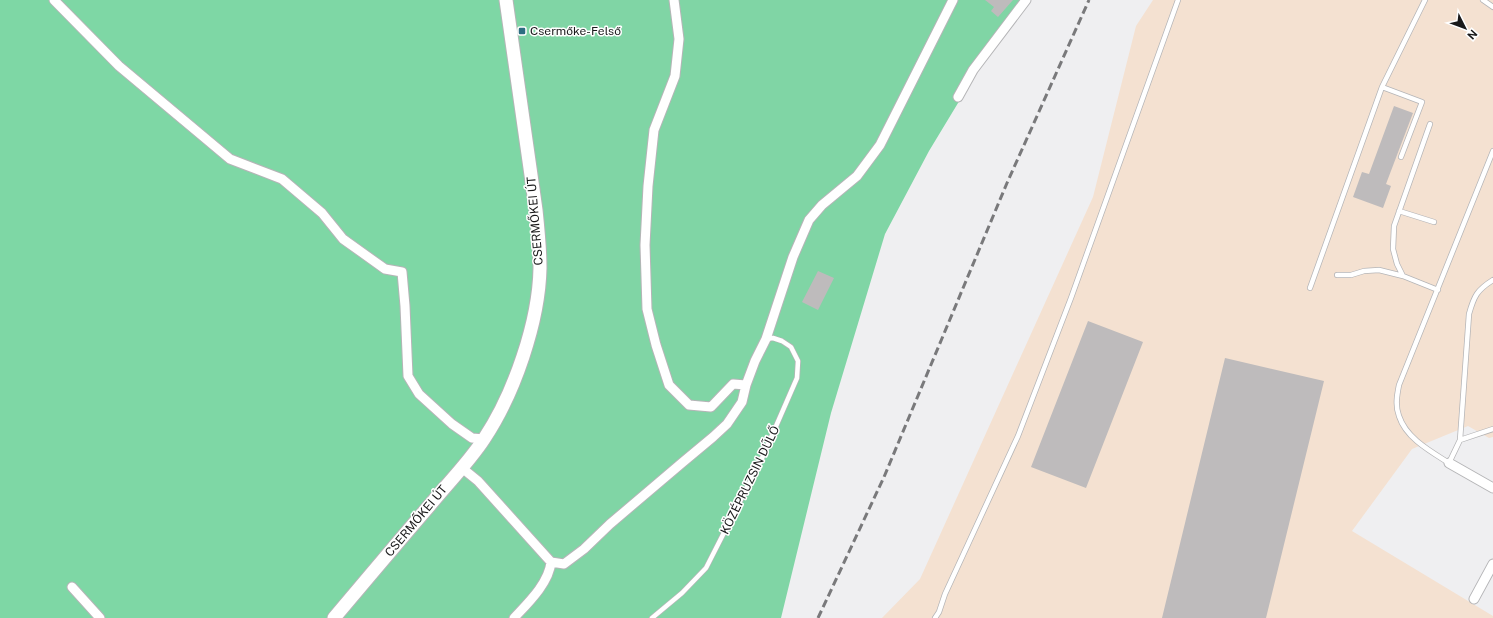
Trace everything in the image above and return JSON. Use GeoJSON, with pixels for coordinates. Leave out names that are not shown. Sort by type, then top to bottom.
{"type":"FeatureCollection","features":[{"type":"Feature","properties":{"kind":"main road","name":"CSERMŐKEI ÚT"},"geometry":{"type":"LineString","coordinates":[[334,618],[462,468],[484,439],[506,400],[527,344],[534,316],[540,269],[536,210],[506,0]]}},
{"type":"Feature","properties":{"kind":"street"},"geometry":{"type":"LineString","coordinates":[[54,0],[119,66],[230,159],[282,179],[322,213],[343,239],[386,269],[402,272],[408,376],[419,394],[452,424],[472,438],[484,439]]}},
{"type":"Feature","properties":{"kind":"street"},"geometry":{"type":"LineString","coordinates":[[674,0],[679,39],[675,76],[654,130],[648,186],[645,246],[647,309],[656,346],[669,385],[689,405],[711,407],[733,384],[746,385]]}},
{"type":"Feature","properties":{"kind":"street"},"geometry":{"type":"LineString","coordinates":[[462,468],[478,482],[551,562],[564,564],[584,549],[610,524],[727,424],[742,402],[746,385],[755,361],[766,339],[809,220],[822,205],[857,176],[880,145],[953,0]]}},
{"type":"Feature","properties":{"kind":"street"},"geometry":{"type":"LineString","coordinates":[[958,97],[973,70],[1026,0]]}},
{"type":"Feature","properties":{"kind":"street"},"geometry":{"type":"LineString","coordinates":[[1449,463],[1493,488]]}},
{"type":"Feature","properties":{"kind":"street"},"geometry":{"type":"LineString","coordinates":[[514,618],[537,592],[550,571],[551,562]]}},
{"type":"Feature","properties":{"kind":"street"},"geometry":{"type":"LineString","coordinates":[[1474,599],[1493,564]]}},
{"type":"Feature","properties":{"kind":"street"},"geometry":{"type":"LineString","coordinates":[[72,587],[100,618]]}},
{"type":"Feature","properties":{"kind":"lane"},"geometry":{"type":"LineString","coordinates":[[935,618],[1018,436],[1074,290],[1178,0]]}},
{"type":"Feature","properties":{"kind":"lane"},"geometry":{"type":"LineString","coordinates":[[1310,288],[1382,87],[1425,0]]}},
{"type":"Feature","properties":{"kind":"lane"},"geometry":{"type":"LineString","coordinates":[[1483,0],[1493,7]]}},
{"type":"Feature","properties":{"kind":"lane"},"geometry":{"type":"LineString","coordinates":[[1382,87],[1422,102],[1401,157]]}},
{"type":"Feature","properties":{"kind":"lane"},"geometry":{"type":"LineString","coordinates":[[1404,276],[1397,264],[1393,249],[1394,226],[1430,124]]}},
{"type":"Feature","properties":{"kind":"lane"},"geometry":{"type":"LineString","coordinates":[[1493,151],[1399,384],[1396,401],[1399,416],[1407,429],[1421,445],[1449,463],[1460,440],[1469,314],[1473,301],[1482,287],[1493,280]]}},
{"type":"Feature","properties":{"kind":"lane"},"geometry":{"type":"LineString","coordinates":[[1399,211],[1434,222]]}},
{"type":"Feature","properties":{"kind":"lane"},"geometry":{"type":"LineString","coordinates":[[1337,275],[1350,275],[1364,271],[1379,270],[1404,276],[1438,290]]}},
{"type":"Feature","properties":{"kind":"lane","name":"KÖZÉPRUZSIN DŰLŐ"},"geometry":{"type":"LineString","coordinates":[[652,618],[682,593],[706,568],[763,456],[798,378],[798,361],[791,347],[782,341],[773,338],[766,339]]}},
{"type":"Feature","properties":{"kind":"lane"},"geometry":{"type":"LineString","coordinates":[[1460,440],[1493,429]]}},
{"type":"Feature","properties":{"kind":"shaded area"},"geometry":{"type":"Polygon","coordinates":[[[1153,0],[1493,0],[1493,437],[1489,438],[1468,426],[1412,449],[1352,531],[1493,616],[1493,618],[882,618],[920,579],[1093,197],[1136,26],[1153,0]]]}},
{"type":"Feature","properties":{"kind":"green space"},"geometry":{"type":"Polygon","coordinates":[[[0,0],[505,0],[539,243],[527,344],[484,439],[335,618],[0,618],[0,0]]]}},
{"type":"Feature","properties":{"kind":"green space"},"geometry":{"type":"Polygon","coordinates":[[[505,0],[1029,0],[978,70],[929,151],[885,234],[831,413],[781,618],[334,618],[505,0]]]}},
{"type":"Feature","properties":{"kind":"building"},"geometry":{"type":"Polygon","coordinates":[[[985,0],[1013,0],[998,17],[991,11],[994,7],[985,0]]]}},
{"type":"Feature","properties":{"kind":"building"},"geometry":{"type":"Polygon","coordinates":[[[1394,106],[1413,113],[1386,184],[1391,186],[1383,208],[1353,197],[1362,172],[1369,174],[1394,106]]]}},
{"type":"Feature","properties":{"kind":"building"},"geometry":{"type":"Polygon","coordinates":[[[818,271],[834,278],[818,310],[802,302],[818,271]]]}},
{"type":"Feature","properties":{"kind":"building"},"geometry":{"type":"Polygon","coordinates":[[[1088,321],[1143,342],[1086,488],[1031,467],[1088,321]]]}},
{"type":"Feature","properties":{"kind":"building"},"geometry":{"type":"Polygon","coordinates":[[[1225,358],[1324,381],[1266,618],[1162,618],[1225,358]]]}},
{"type":"Feature","properties":{"kind":"railway"},"geometry":{"type":"LineString","coordinates":[[818,618],[884,477],[1007,183],[1089,0]]}},
{"type":"Feature","properties":{"kind":"place","name":"Csermőke-Felső"},"geometry":{"type":"Point","coordinates":[522,31]}}]}
